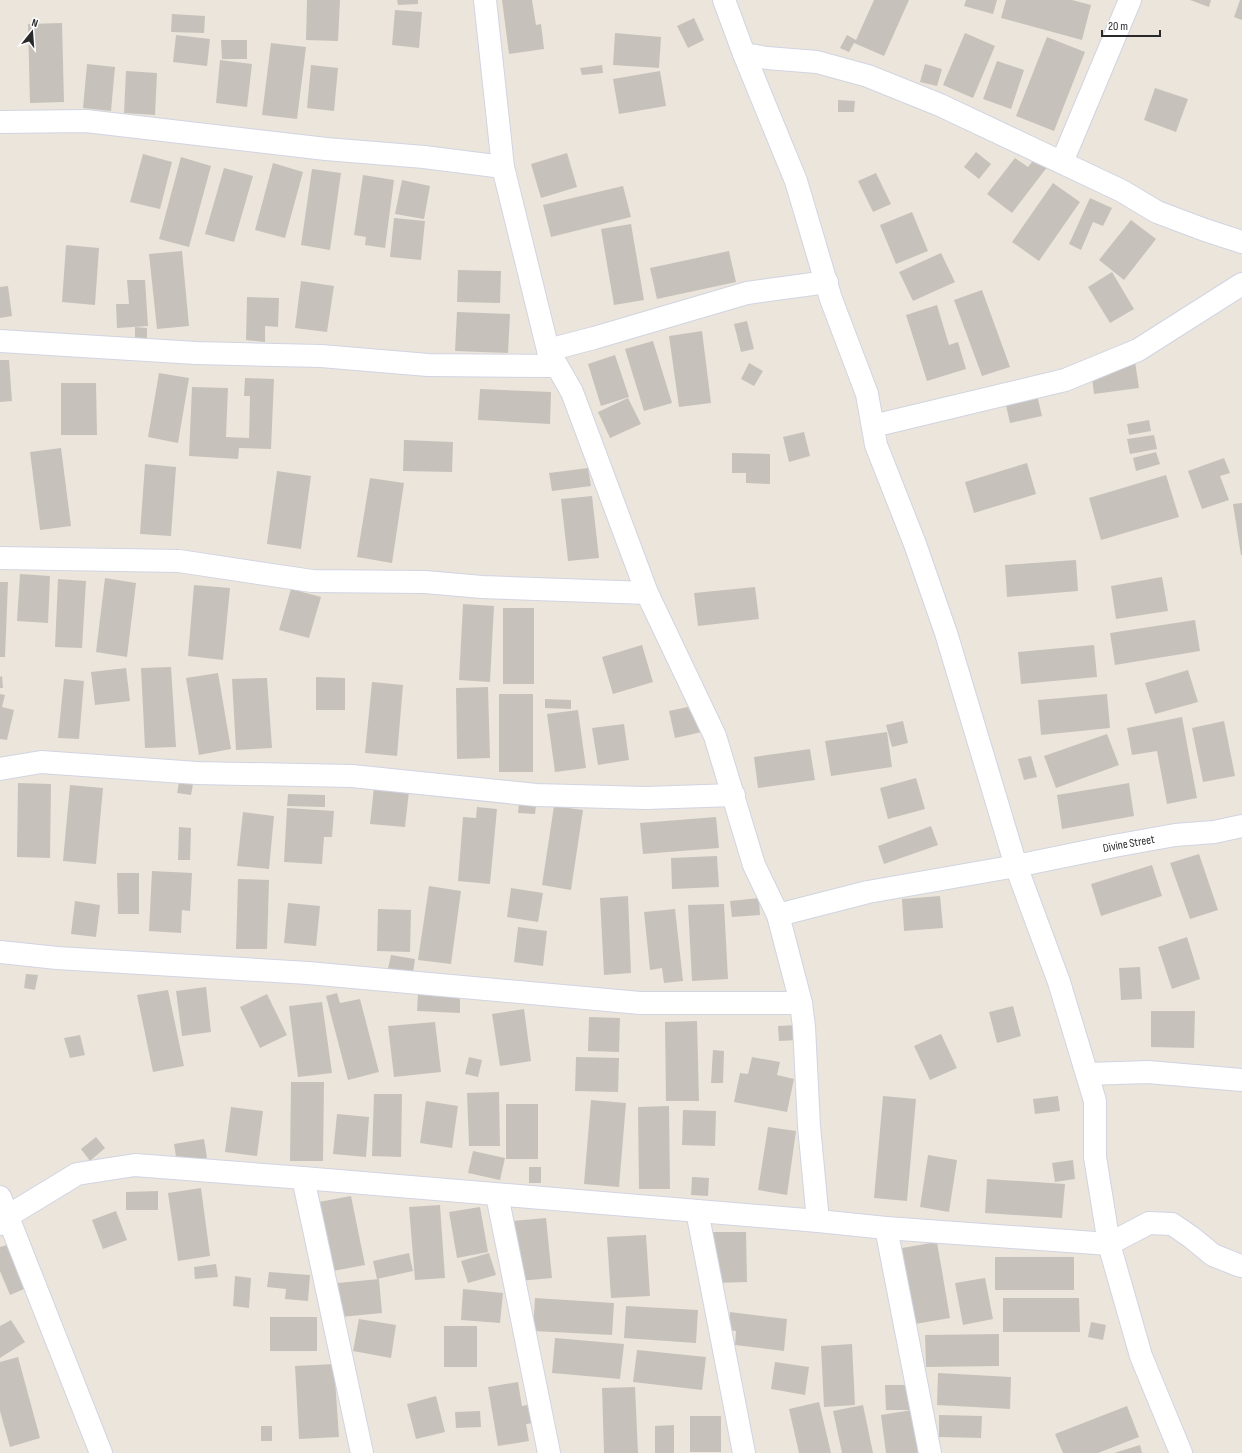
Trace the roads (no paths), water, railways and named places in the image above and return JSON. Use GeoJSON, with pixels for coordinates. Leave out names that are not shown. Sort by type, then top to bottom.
{"type":"FeatureCollection","features":[{"type":"Feature","properties":{"kind":"street"},"geometry":{"type":"LineString","coordinates":[[485,0],[503,167],[552,358],[572,392],[647,593],[715,736],[754,865],[778,915],[801,1003],[804,1027],[809,1126],[818,1221]]}},
{"type":"Feature","properties":{"kind":"street"},"geometry":{"type":"LineString","coordinates":[[724,0],[744,54],[796,181],[831,299],[867,394],[876,445],[915,544],[946,633],[1016,866],[1059,982],[1095,1101],[1096,1157],[1109,1244],[1141,1356],[1181,1453]]}},
{"type":"Feature","properties":{"kind":"street"},"geometry":{"type":"LineString","coordinates":[[1062,162],[1130,0]]}},
{"type":"Feature","properties":{"kind":"street"},"geometry":{"type":"LineString","coordinates":[[744,54],[767,58],[817,62],[868,76],[940,105],[1062,162],[1122,191],[1157,212],[1242,242]]}},
{"type":"Feature","properties":{"kind":"street"},"geometry":{"type":"LineString","coordinates":[[0,122],[86,120],[326,149],[424,157],[503,167]]}},
{"type":"Feature","properties":{"kind":"street"},"geometry":{"type":"LineString","coordinates":[[0,341],[196,353],[320,356],[428,365],[552,358],[594,338],[747,292],[827,282]]}},
{"type":"Feature","properties":{"kind":"street"},"geometry":{"type":"LineString","coordinates":[[873,426],[1065,380],[1138,350],[1242,284]]}},
{"type":"Feature","properties":{"kind":"street"},"geometry":{"type":"LineString","coordinates":[[0,558],[179,561],[312,581],[425,582],[490,587],[647,593]]}},
{"type":"Feature","properties":{"kind":"street"},"geometry":{"type":"LineString","coordinates":[[0,769],[41,762],[197,773],[352,776],[536,794],[646,798],[734,795]]}},
{"type":"Feature","properties":{"kind":"street","name":"Divine Street"},"geometry":{"type":"LineString","coordinates":[[778,915],[868,892],[1016,866],[1175,835],[1214,832],[1242,826]]}},
{"type":"Feature","properties":{"kind":"street"},"geometry":{"type":"LineString","coordinates":[[0,952],[57,958],[308,973],[640,1002],[801,1003]]}},
{"type":"Feature","properties":{"kind":"street"},"geometry":{"type":"LineString","coordinates":[[1087,1074],[1148,1072],[1242,1080]]}},
{"type":"Feature","properties":{"kind":"street"},"geometry":{"type":"LineString","coordinates":[[101,1453],[3,1212],[77,1174],[135,1165],[497,1194],[886,1228],[1109,1244],[1149,1223],[1172,1224],[1191,1236],[1213,1255],[1242,1266]]}},
{"type":"Feature","properties":{"kind":"street"},"geometry":{"type":"LineString","coordinates":[[303,1178],[362,1453]]}},
{"type":"Feature","properties":{"kind":"street"},"geometry":{"type":"LineString","coordinates":[[497,1194],[549,1453]]}},
{"type":"Feature","properties":{"kind":"street"},"geometry":{"type":"LineString","coordinates":[[697,1211],[744,1453]]}},
{"type":"Feature","properties":{"kind":"street"},"geometry":{"type":"LineString","coordinates":[[886,1228],[930,1453]]}}]}
